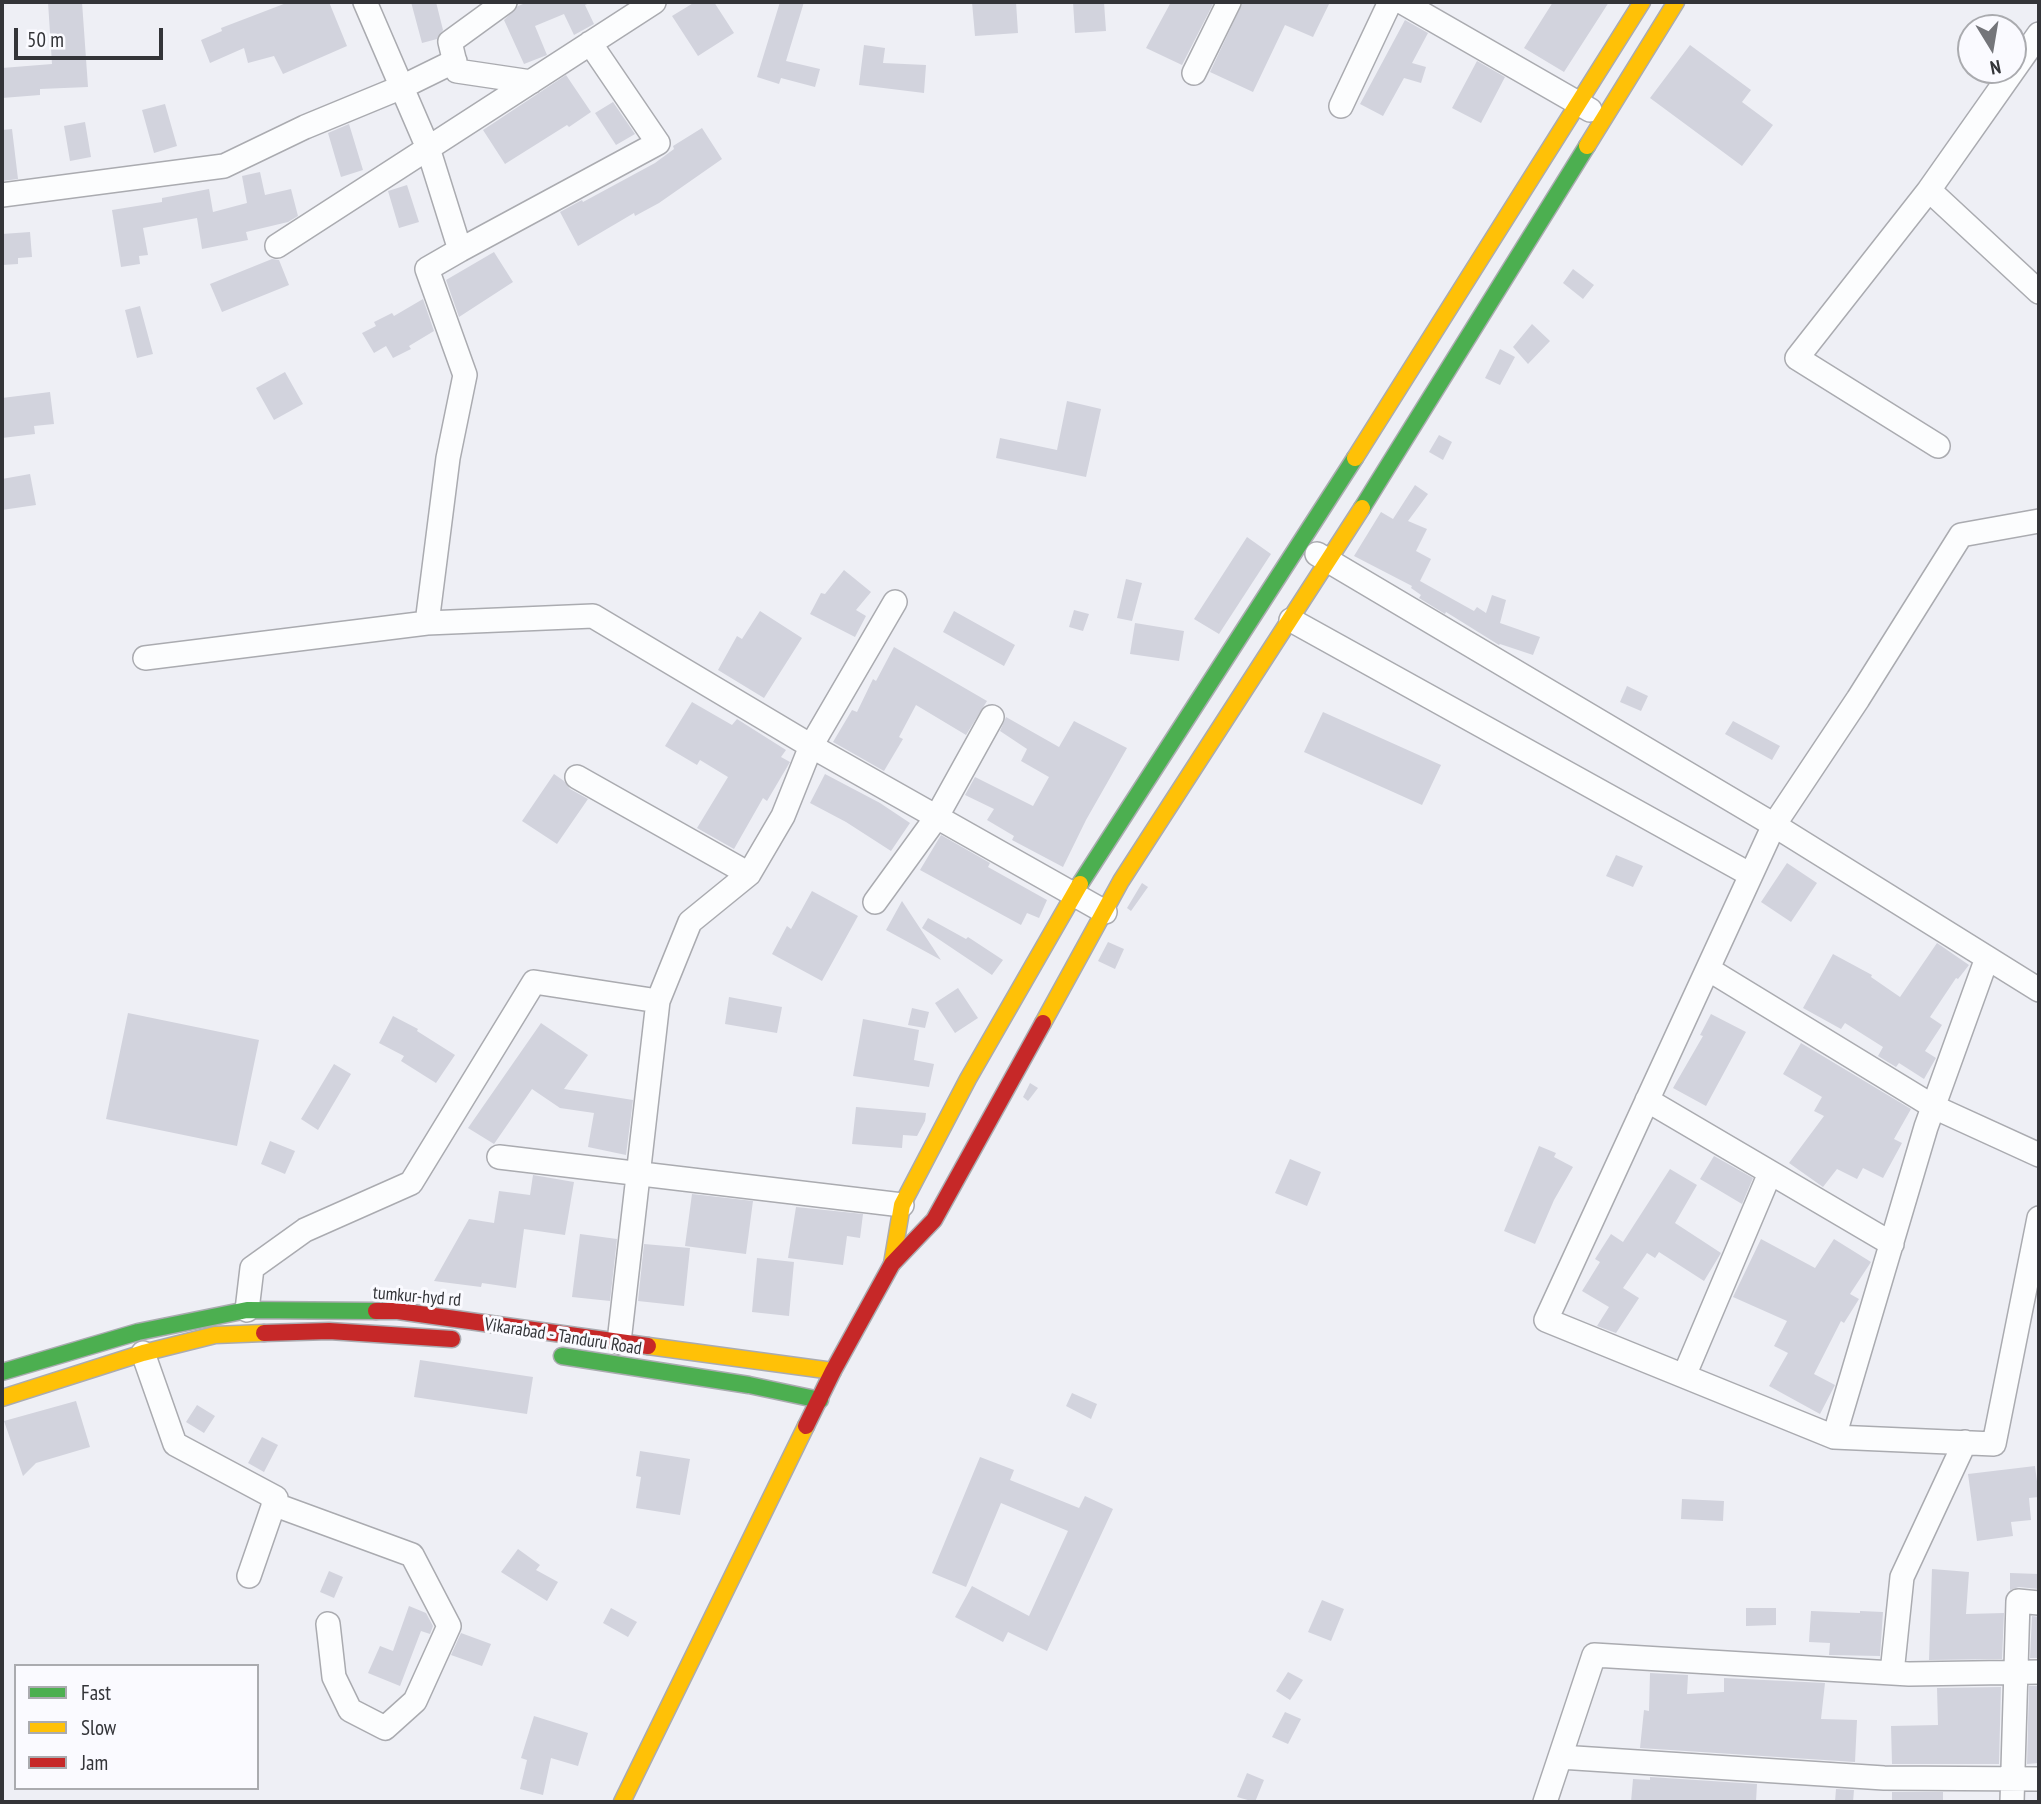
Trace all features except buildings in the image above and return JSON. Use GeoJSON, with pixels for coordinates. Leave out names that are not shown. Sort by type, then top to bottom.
{"type":"FeatureCollection","features":[{"type":"Feature","properties":{"kind":"main road"},"geometry":{"type":"LineString","coordinates":[[892,1264],[902,1205],[968,1079],[1073,895],[1300,545],[1642,2]]}},
{"type":"Feature","properties":{"kind":"main road"},"geometry":{"type":"LineString","coordinates":[[622,1802],[833,1371],[892,1264],[934,1220],[1121,881],[1292,620],[1676,2]]}},
{"type":"Feature","properties":{"kind":"main road","name":"tumkur-hyd rd"},"geometry":{"type":"LineString","coordinates":[[2,1372],[138,1332],[247,1310],[398,1311],[833,1371]]}},
{"type":"Feature","properties":{"kind":"main road","name":"Vikarabad - Tanduru Road"},"geometry":{"type":"LineString","coordinates":[[2,1398],[143,1353],[215,1335],[317,1331],[471,1342]]}},
{"type":"Feature","properties":{"kind":"main road","name":"Vikarabad - Tanduru Road"},"geometry":{"type":"LineString","coordinates":[[550,1354],[749,1385],[820,1400]]}},
{"type":"Feature","properties":{"kind":"street"},"geometry":{"type":"LineString","coordinates":[[365,2],[428,148],[460,250]]}},
{"type":"Feature","properties":{"kind":"street"},"geometry":{"type":"LineString","coordinates":[[505,2],[450,42],[457,71],[531,82]]}},
{"type":"Feature","properties":{"kind":"street"},"geometry":{"type":"LineString","coordinates":[[277,246],[654,2]]}},
{"type":"Feature","properties":{"kind":"street"},"geometry":{"type":"LineString","coordinates":[[1195,73],[1229,2]]}},
{"type":"Feature","properties":{"kind":"street"},"geometry":{"type":"LineString","coordinates":[[1341,106],[1390,2]]}},
{"type":"Feature","properties":{"kind":"street"},"geometry":{"type":"LineString","coordinates":[[1402,2],[1604,119]]}},
{"type":"Feature","properties":{"kind":"street"},"geometry":{"type":"LineString","coordinates":[[1938,446],[1797,358],[1929,190],[2039,34]]}},
{"type":"Feature","properties":{"kind":"street"},"geometry":{"type":"LineString","coordinates":[[427,623],[448,458],[464,375],[426,269],[658,143],[590,43]]}},
{"type":"Feature","properties":{"kind":"street"},"geometry":{"type":"LineString","coordinates":[[2,195],[224,166],[454,61]]}},
{"type":"Feature","properties":{"kind":"street"},"geometry":{"type":"LineString","coordinates":[[1929,190],[2039,292]]}},
{"type":"Feature","properties":{"kind":"street"},"geometry":{"type":"LineString","coordinates":[[2039,521],[1961,535],[1858,699],[1774,825],[1546,1320],[1834,1437],[1994,1444],[2039,1218]]}},
{"type":"Feature","properties":{"kind":"street"},"geometry":{"type":"LineString","coordinates":[[1300,545],[1774,825],[2039,990]]}},
{"type":"Feature","properties":{"kind":"street"},"geometry":{"type":"LineString","coordinates":[[619,1342],[658,1001],[690,922],[749,874],[783,816],[811,747],[895,603]]}},
{"type":"Feature","properties":{"kind":"street"},"geometry":{"type":"LineString","coordinates":[[145,658],[427,623],[593,616],[811,747],[1105,912]]}},
{"type":"Feature","properties":{"kind":"street"},"geometry":{"type":"LineString","coordinates":[[1292,620],[1751,875]]}},
{"type":"Feature","properties":{"kind":"street"},"geometry":{"type":"LineString","coordinates":[[875,902],[936,818],[992,717]]}},
{"type":"Feature","properties":{"kind":"street"},"geometry":{"type":"LineString","coordinates":[[577,776],[749,874]]}},
{"type":"Feature","properties":{"kind":"street"},"geometry":{"type":"LineString","coordinates":[[1834,1437],[1934,1107],[1987,958]]}},
{"type":"Feature","properties":{"kind":"street"},"geometry":{"type":"LineString","coordinates":[[1708,969],[1934,1107],[2039,1155]]}},
{"type":"Feature","properties":{"kind":"street"},"geometry":{"type":"LineString","coordinates":[[247,1310],[252,1268],[305,1230],[411,1183],[534,982],[658,1001]]}},
{"type":"Feature","properties":{"kind":"street"},"geometry":{"type":"LineString","coordinates":[[1647,1100],[1892,1244]]}},
{"type":"Feature","properties":{"kind":"street"},"geometry":{"type":"LineString","coordinates":[[499,1157],[902,1205]]}},
{"type":"Feature","properties":{"kind":"street"},"geometry":{"type":"LineString","coordinates":[[1684,1376],[1770,1172]]}},
{"type":"Feature","properties":{"kind":"street"},"geometry":{"type":"LineString","coordinates":[[143,1353],[174,1444],[276,1498],[249,1576]]}},
{"type":"Feature","properties":{"kind":"street"},"geometry":{"type":"LineString","coordinates":[[1892,1672],[1902,1577],[1965,1443]]}},
{"type":"Feature","properties":{"kind":"street"},"geometry":{"type":"LineString","coordinates":[[274,1504],[412,1555],[449,1626],[415,1701],[385,1728],[350,1710],[334,1677],[328,1625]]}},
{"type":"Feature","properties":{"kind":"street"},"geometry":{"type":"LineString","coordinates":[[2012,1802],[2018,1601],[2039,1602]]}},
{"type":"Feature","properties":{"kind":"street"},"geometry":{"type":"LineString","coordinates":[[1545,1802],[1594,1655],[1892,1672],[2039,1672]]}},
{"type":"Feature","properties":{"kind":"street"},"geometry":{"type":"LineString","coordinates":[[1560,1757],[1884,1778],[2039,1779]]}},
{"type":"Feature","properties":{"kind":"traffic: fast"},"geometry":{"type":"LineString","coordinates":[[1362,508],[1587,146]]}},
{"type":"Feature","properties":{"kind":"traffic: fast"},"geometry":{"type":"LineString","coordinates":[[1080,884],[1355,458]]}},
{"type":"Feature","properties":{"kind":"traffic: fast"},"geometry":{"type":"LineString","coordinates":[[2,1372],[138,1332],[247,1310],[376,1311]]}},
{"type":"Feature","properties":{"kind":"traffic: fast"},"geometry":{"type":"LineString","coordinates":[[562,1356],[749,1385],[820,1400]]}},
{"type":"Feature","properties":{"kind":"traffic: slow"},"geometry":{"type":"LineString","coordinates":[[1355,458],[1642,2]]}},
{"type":"Feature","properties":{"kind":"traffic: slow"},"geometry":{"type":"LineString","coordinates":[[1587,146],[1676,2]]}},
{"type":"Feature","properties":{"kind":"traffic: slow"},"geometry":{"type":"LineString","coordinates":[[1043,1023],[1121,881],[1362,508]]}},
{"type":"Feature","properties":{"kind":"traffic: slow"},"geometry":{"type":"LineString","coordinates":[[892,1264],[902,1205],[968,1079],[1080,884]]}},
{"type":"Feature","properties":{"kind":"traffic: slow"},"geometry":{"type":"LineString","coordinates":[[2,1398],[143,1353],[215,1335],[264,1333]]}},
{"type":"Feature","properties":{"kind":"traffic: slow"},"geometry":{"type":"LineString","coordinates":[[648,1346],[833,1371]]}},
{"type":"Feature","properties":{"kind":"traffic: slow"},"geometry":{"type":"LineString","coordinates":[[622,1802],[806,1426]]}},
{"type":"Feature","properties":{"kind":"traffic: jam"},"geometry":{"type":"LineString","coordinates":[[806,1426],[892,1264],[934,1220],[1043,1023]]}},
{"type":"Feature","properties":{"kind":"traffic: jam"},"geometry":{"type":"LineString","coordinates":[[376,1311],[398,1311],[648,1346]]}},
{"type":"Feature","properties":{"kind":"traffic: jam"},"geometry":{"type":"LineString","coordinates":[[264,1333],[329,1331],[452,1339]]}}]}
